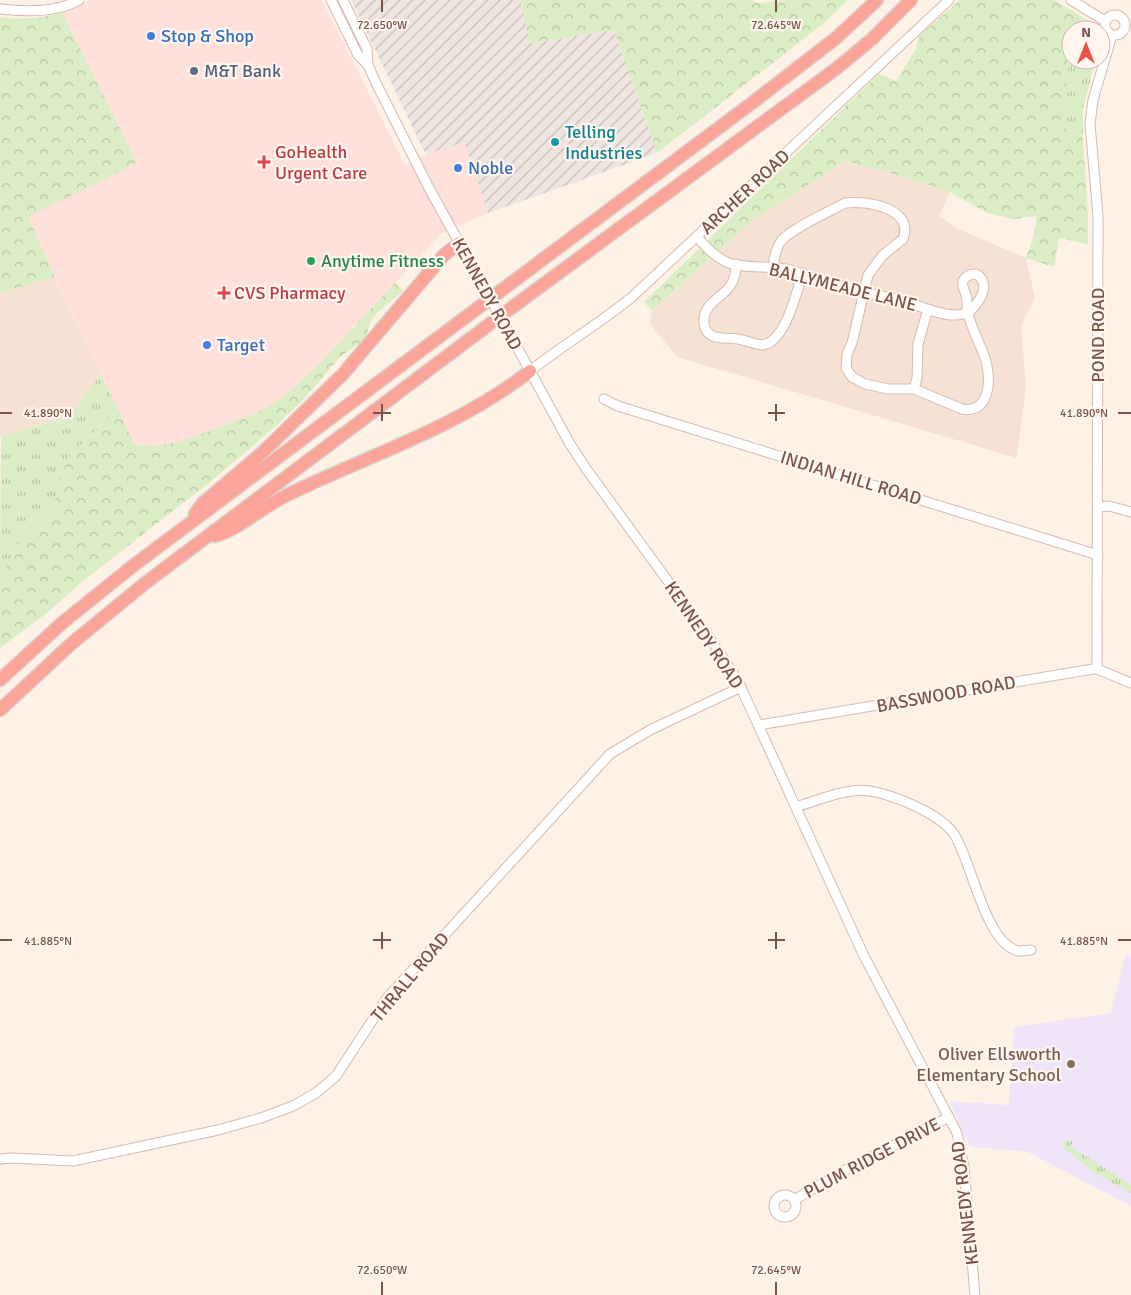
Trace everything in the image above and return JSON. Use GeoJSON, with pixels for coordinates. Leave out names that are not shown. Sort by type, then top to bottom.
{"type":"FeatureCollection","features":[{"type":"Feature","properties":{"kind":"highway"},"geometry":{"type":"LineString","coordinates":[[0,680],[96,595],[752,104],[836,38],[877,0]]}},
{"type":"Feature","properties":{"kind":"highway"},"geometry":{"type":"LineString","coordinates":[[0,710],[85,632],[130,594],[495,320],[837,68],[872,38],[911,0]]}},
{"type":"Feature","properties":{"kind":"highway"},"geometry":{"type":"LineString","coordinates":[[190,523],[202,503],[262,453],[343,374],[444,255],[459,243]]}},
{"type":"Feature","properties":{"kind":"highway"},"geometry":{"type":"LineString","coordinates":[[203,540],[228,531],[287,496],[447,423],[498,393],[530,371]]}},
{"type":"Feature","properties":{"kind":"street"},"geometry":{"type":"LineString","coordinates":[[0,8],[27,11],[38,10],[62,7],[79,0]]}},
{"type":"Feature","properties":{"kind":"street","name":"KENNEDY ROAD"},"geometry":{"type":"LineString","coordinates":[[331,0],[358,55],[368,65],[419,169],[570,444],[730,667],[741,687],[864,956],[957,1133],[964,1167],[975,1295]]}},
{"type":"Feature","properties":{"kind":"street","name":"KENNEDY ROAD"},"geometry":{"type":"LineString","coordinates":[[343,0],[367,49],[368,65]]}},
{"type":"Feature","properties":{"kind":"street","name":"ARCHER ROAD"},"geometry":{"type":"LineString","coordinates":[[530,371],[619,308],[810,132],[868,74],[949,0]]}},
{"type":"Feature","properties":{"kind":"street"},"geometry":{"type":"LineString","coordinates":[[1070,0],[1103,20]]}},
{"type":"Feature","properties":{"kind":"street"},"geometry":{"type":"LineString","coordinates":[[1106,20],[1111,16],[1118,15],[1124,20],[1128,29],[1120,34],[1112,35]]}},
{"type":"Feature","properties":{"kind":"street","name":"POND ROAD"},"geometry":{"type":"LineString","coordinates":[[1097,669],[1099,506],[1098,216],[1090,124],[1093,100],[1112,35]]}},
{"type":"Feature","properties":{"kind":"street"},"geometry":{"type":"LineString","coordinates":[[773,267],[775,256],[782,241],[795,231],[845,203],[853,202],[880,206],[900,216],[906,226],[903,239],[875,263],[865,281],[852,343],[847,354],[846,368],[852,377],[865,384],[914,390],[917,378],[918,344],[928,309]]}},
{"type":"Feature","properties":{"kind":"street","name":"BALLYMEADE LANE"},"geometry":{"type":"LineString","coordinates":[[697,237],[717,257],[730,264],[773,267],[803,273],[829,284],[864,291],[944,314],[968,313],[986,362],[986,398],[976,409],[970,410],[962,409],[914,390]]}},
{"type":"Feature","properties":{"kind":"street"},"geometry":{"type":"LineString","coordinates":[[736,264],[736,275],[732,284],[709,306],[705,312],[704,324],[707,332],[712,336],[762,345],[768,344],[781,330],[787,319],[803,273]]}},
{"type":"Feature","properties":{"kind":"street","name":"INDIAN HILL ROAD"},"geometry":{"type":"LineString","coordinates":[[604,399],[618,406],[1098,555]]}},
{"type":"Feature","properties":{"kind":"street"},"geometry":{"type":"LineString","coordinates":[[1099,506],[1109,506],[1131,512]]}},
{"type":"Feature","properties":{"kind":"street"},"geometry":{"type":"LineString","coordinates":[[1097,669],[1131,684]]}},
{"type":"Feature","properties":{"kind":"street","name":"BASSWOOD ROAD"},"geometry":{"type":"LineString","coordinates":[[759,725],[1097,669]]}},
{"type":"Feature","properties":{"kind":"street","name":"THRALL ROAD"},"geometry":{"type":"LineString","coordinates":[[0,1159],[73,1161],[218,1130],[251,1121],[293,1106],[316,1093],[336,1076],[388,998],[610,754],[650,730],[741,687]]}},
{"type":"Feature","properties":{"kind":"street"},"geometry":{"type":"LineString","coordinates":[[796,806],[852,791],[869,791],[888,795],[912,804],[942,822],[954,833],[963,850],[994,932],[1011,948],[1020,951],[1031,950]]}},
{"type":"Feature","properties":{"kind":"street","name":"PLUM RIDGE DRIVE"},"geometry":{"type":"LineString","coordinates":[[794,1200],[849,1168],[949,1117]]}},
{"type":"Feature","properties":{"kind":"shaded area"},"geometry":{"type":"Polygon","coordinates":[[[90,0],[322,0],[405,165],[464,141],[488,213],[441,234],[320,363],[282,398],[257,413],[211,432],[163,445],[135,446],[27,217],[137,163],[62,12],[90,0]]]}},
{"type":"Feature","properties":{"kind":"shaded area"},"geometry":{"type":"Polygon","coordinates":[[[351,0],[520,0],[531,43],[614,30],[657,153],[488,213],[464,142],[426,155],[351,0]]]}},
{"type":"Feature","properties":{"kind":"shaded area"},"geometry":{"type":"Polygon","coordinates":[[[845,161],[950,192],[939,216],[958,229],[1026,258],[1035,298],[1021,326],[1026,386],[1017,458],[677,357],[650,324],[652,311],[752,221],[845,161]]]}},
{"type":"Feature","properties":{"kind":"shaded area"},"geometry":{"type":"Polygon","coordinates":[[[55,277],[101,374],[69,417],[1,436],[0,438],[0,293],[55,277]]]}},
{"type":"Feature","properties":{"kind":"shaded area","name":"Oliver Ellsworth Elementary School"},"geometry":{"type":"Polygon","coordinates":[[[1126,953],[1131,957],[1131,1206],[1026,1151],[970,1147],[949,1101],[1009,1105],[1014,1027],[1111,1013],[1126,953]]]}},
{"type":"Feature","properties":{"kind":"green space"},"geometry":{"type":"Polygon","coordinates":[[[520,0],[752,0],[758,3],[787,0],[848,0],[823,24],[657,153],[614,30],[530,43],[520,0]]]}},
{"type":"Feature","properties":{"kind":"green space"},"geometry":{"type":"Polygon","coordinates":[[[960,0],[1054,0],[1087,20],[1061,20],[1061,70],[1067,70],[1064,116],[1061,126],[1083,137],[1088,244],[1059,238],[1054,267],[1026,258],[1034,235],[1037,216],[1013,219],[987,213],[950,192],[845,161],[752,221],[652,311],[644,302],[879,74],[896,81],[916,49],[919,36],[960,0]]]}},
{"type":"Feature","properties":{"kind":"green space"},"geometry":{"type":"Polygon","coordinates":[[[62,12],[137,163],[28,217],[55,277],[0,293],[0,17],[31,18],[62,12]]]}},
{"type":"Feature","properties":{"kind":"green space"},"geometry":{"type":"Polygon","coordinates":[[[1067,70],[1093,70],[1083,109],[1083,137],[1061,126],[1064,116],[1067,70]]]}},
{"type":"Feature","properties":{"kind":"green space"},"geometry":{"type":"Polygon","coordinates":[[[396,282],[403,291],[378,312],[370,322],[366,339],[341,356],[304,399],[275,427],[215,478],[83,581],[47,613],[0,648],[0,579],[18,545],[53,509],[63,463],[118,409],[135,446],[163,445],[185,440],[257,413],[282,398],[320,363],[396,282]]]}},
{"type":"Feature","properties":{"kind":"green space"},"geometry":{"type":"Polygon","coordinates":[[[101,374],[118,409],[63,463],[53,509],[18,545],[0,579],[1,436],[69,417],[101,374]]]}},
{"type":"Feature","properties":{"kind":"green space"},"geometry":{"type":"Polygon","coordinates":[[[1069,1140],[1074,1142],[1070,1146],[1131,1185],[1131,1193],[1096,1174],[1064,1148],[1063,1144],[1069,1140]]]}},
{"type":"Feature","properties":{"kind":"place","name":"Stop & Shop"},"geometry":{"type":"Point","coordinates":[151,36]}},
{"type":"Feature","properties":{"kind":"place","name":"M&T Bank"},"geometry":{"type":"Point","coordinates":[194,71]}},
{"type":"Feature","properties":{"kind":"place","name":"Telling Industries"},"geometry":{"type":"Point","coordinates":[555,142]}},
{"type":"Feature","properties":{"kind":"place","name":"GoHealth Urgent Care"},"geometry":{"type":"Point","coordinates":[264,162]}},
{"type":"Feature","properties":{"kind":"place","name":"Noble"},"geometry":{"type":"Point","coordinates":[458,168]}},
{"type":"Feature","properties":{"kind":"place","name":"Anytime Fitness"},"geometry":{"type":"Point","coordinates":[311,261]}},
{"type":"Feature","properties":{"kind":"place","name":"CVS Pharmacy"},"geometry":{"type":"Point","coordinates":[224,293]}},
{"type":"Feature","properties":{"kind":"place","name":"Target"},"geometry":{"type":"Point","coordinates":[207,345]}},
{"type":"Feature","properties":{"kind":"place","name":"Oliver Ellsworth Elementary School"},"geometry":{"type":"Point","coordinates":[1071,1064]}}]}
